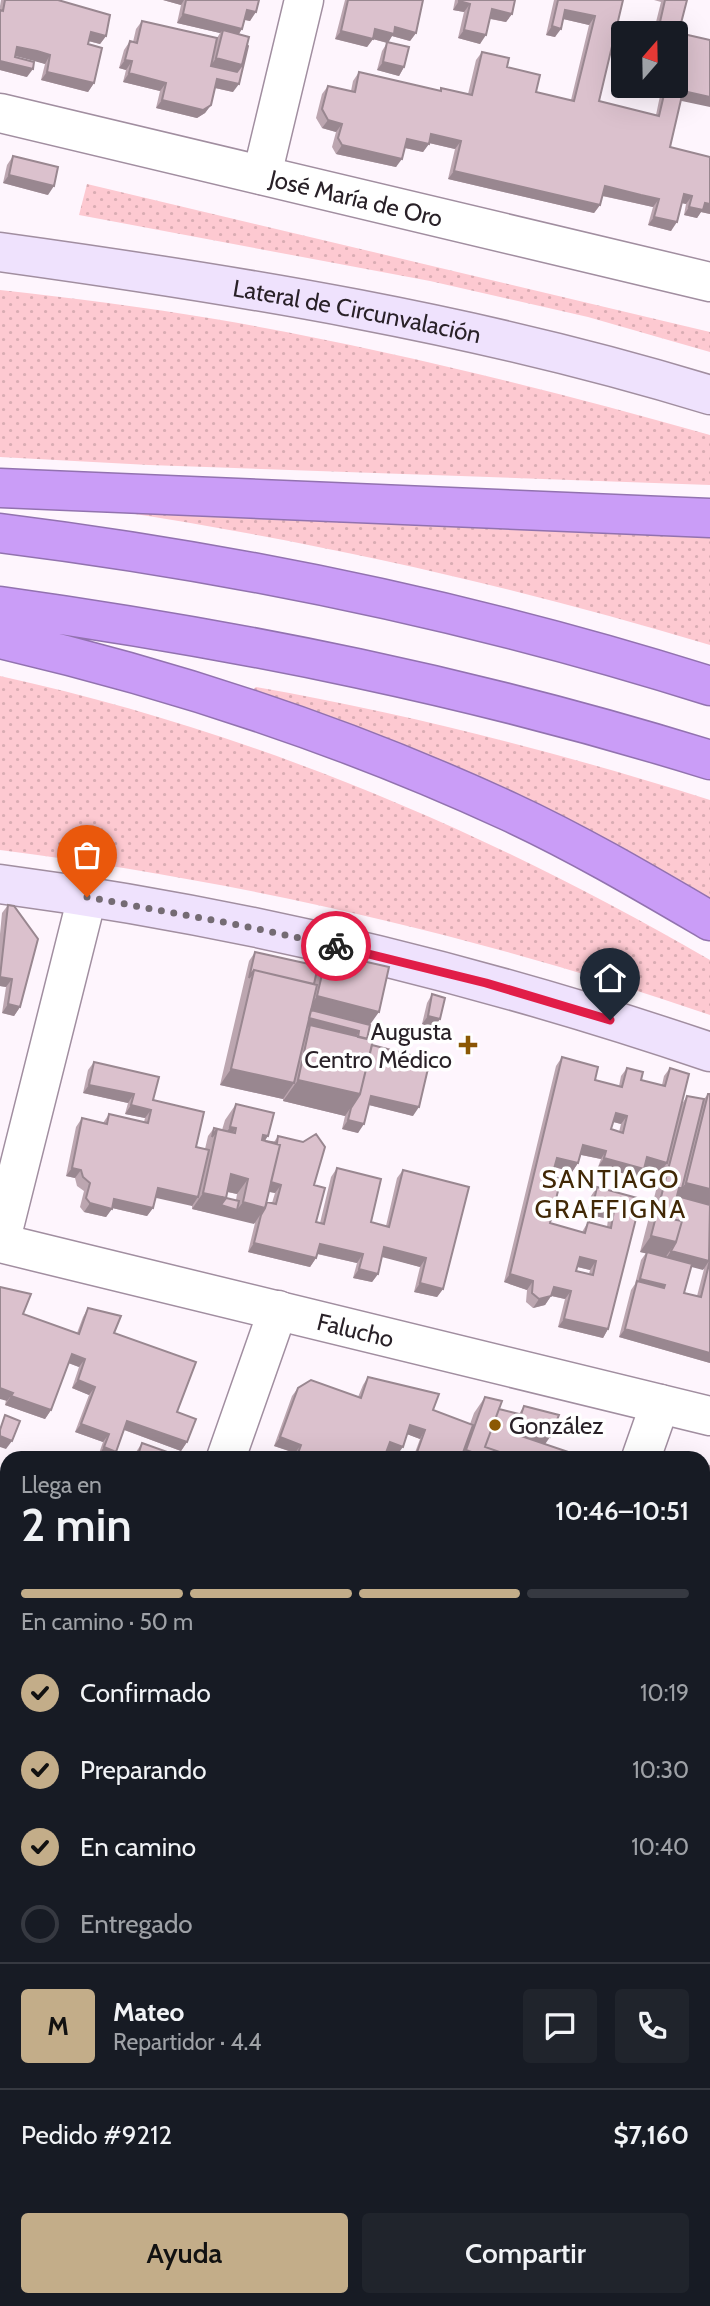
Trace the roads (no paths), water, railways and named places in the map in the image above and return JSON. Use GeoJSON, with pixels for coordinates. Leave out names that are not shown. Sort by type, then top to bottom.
{"type":"FeatureCollection","features":[{"type":"Feature","properties":{"kind":"highway"},"geometry":{"type":"LineString","coordinates":[[0,488],[710,518]]}},
{"type":"Feature","properties":{"kind":"highway"},"geometry":{"type":"LineString","coordinates":[[0,533],[121,549],[266,574],[464,617],[710,686]]}},
{"type":"Feature","properties":{"kind":"highway"},"geometry":{"type":"LineString","coordinates":[[0,606],[200,636],[363,668],[545,712],[710,760]]}},
{"type":"Feature","properties":{"kind":"highway"},"geometry":{"type":"LineString","coordinates":[[0,639],[106,665],[255,709],[432,778],[512,813],[710,921]]}},
{"type":"Feature","properties":{"kind":"street"},"geometry":{"type":"LineString","coordinates":[[262,175],[304,0]]}},
{"type":"Feature","properties":{"kind":"street","name":"José María de Oro"},"geometry":{"type":"LineString","coordinates":[[0,113],[710,282]]}},
{"type":"Feature","properties":{"kind":"street","name":"Lateral de Circunvalación"},"geometry":{"type":"LineString","coordinates":[[0,252],[219,284],[428,322],[710,396]]}},
{"type":"Feature","properties":{"kind":"street"},"geometry":{"type":"LineString","coordinates":[[0,884],[239,925],[371,953],[486,983],[710,1052]]}},
{"type":"Feature","properties":{"kind":"street"},"geometry":{"type":"LineString","coordinates":[[0,1243],[87,897]]}},
{"type":"Feature","properties":{"kind":"street","name":"Falucho"},"geometry":{"type":"LineString","coordinates":[[0,1243],[710,1416]]}},
{"type":"Feature","properties":{"kind":"street"},"geometry":{"type":"LineString","coordinates":[[228,1451],[278,1310]]}},
{"type":"Feature","properties":{"kind":"street"},"geometry":{"type":"LineString","coordinates":[[643,1451],[660,1404]]}},
{"type":"Feature","properties":{"kind":"place","name":"Augusta Centro Médico"},"geometry":{"type":"Point","coordinates":[468,1045]}},
{"type":"Feature","properties":{"kind":"place","name":"González"},"geometry":{"type":"Point","coordinates":[495,1425]}},
{"type":"Feature","properties":{"kind":"district","name":"SANTIAGO GRAFFIGNA"},"geometry":{"type":"Point","coordinates":[611,1194]}}]}
